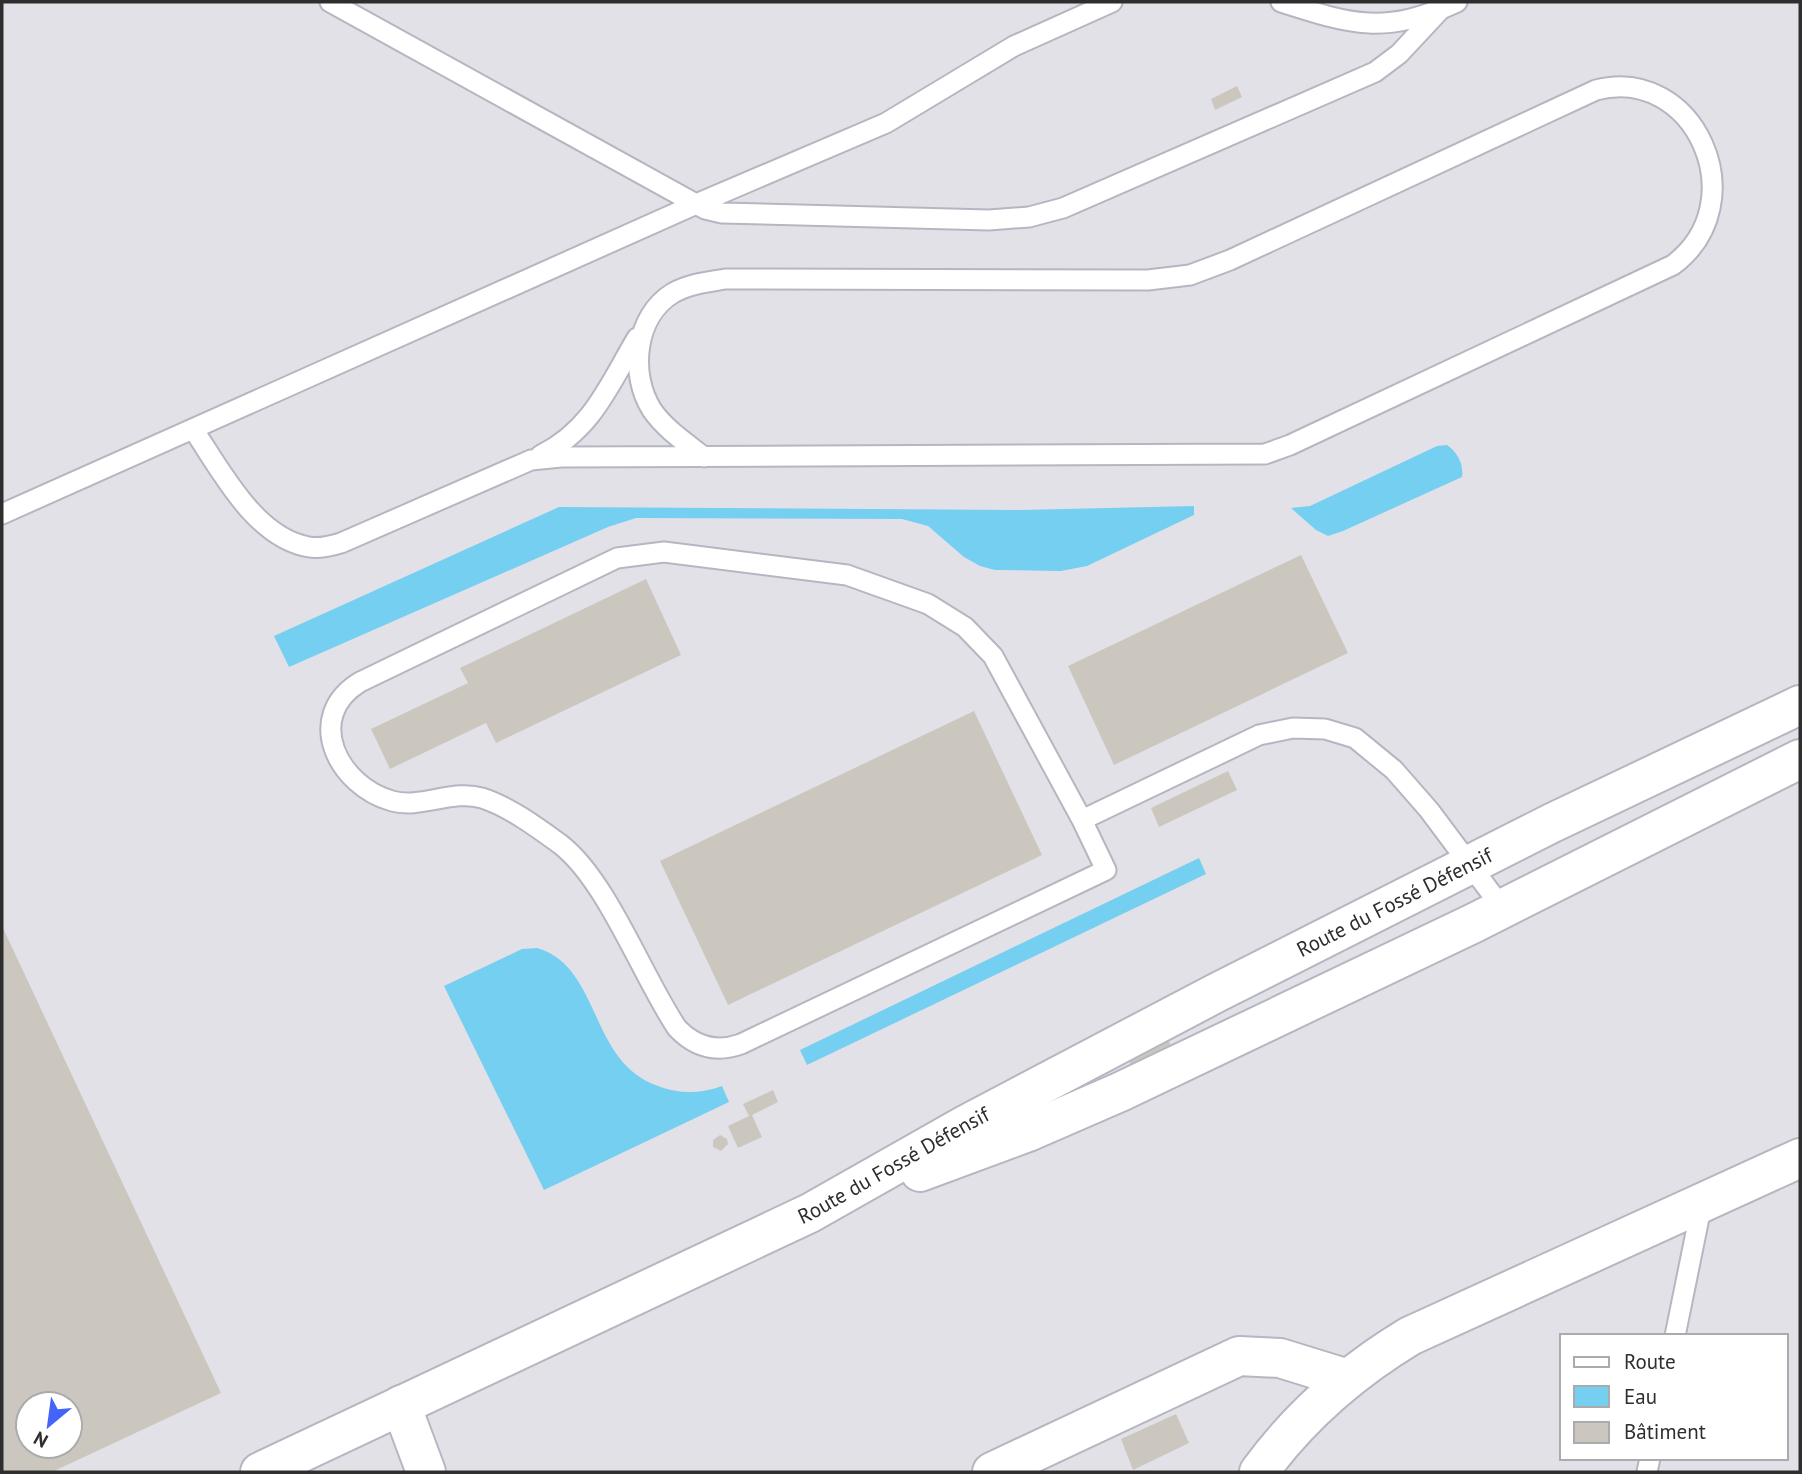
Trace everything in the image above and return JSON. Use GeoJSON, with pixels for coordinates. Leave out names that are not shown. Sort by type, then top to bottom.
{"type":"FeatureCollection","features":[{"type":"Feature","properties":{"kind":"street","name":"Route du Fossé Défensif"},"geometry":{"type":"LineString","coordinates":[[810,1213],[990,1111],[1471,864],[1800,705]]}},
{"type":"Feature","properties":{"kind":"street","name":"Route du Fossé Défensif"},"geometry":{"type":"LineString","coordinates":[[810,1213],[1092,1105],[1503,909],[1800,759]]}},
{"type":"Feature","properties":{"kind":"street"},"geometry":{"type":"LineString","coordinates":[[1259,1472],[1305,1419],[1348,1379],[1391,1348],[1428,1327],[1800,1158]]}},
{"type":"Feature","properties":{"kind":"street"},"geometry":{"type":"LineString","coordinates":[[260,1472],[810,1213]]}},
{"type":"Feature","properties":{"kind":"street"},"geometry":{"type":"LineString","coordinates":[[992,1472],[1239,1356],[1280,1358],[1348,1379]]}},
{"type":"Feature","properties":{"kind":"street"},"geometry":{"type":"LineString","coordinates":[[401,1405],[426,1472]]}},
{"type":"Feature","properties":{"kind":"lane"},"geometry":{"type":"LineString","coordinates":[[330,2],[694,205],[722,213],[989,220],[1044,214],[1376,72],[1449,6]]}},
{"type":"Feature","properties":{"kind":"lane"},"geometry":{"type":"LineString","coordinates":[[2,514],[694,205],[886,123],[1014,46],[1112,2]]}},
{"type":"Feature","properties":{"kind":"lane"},"geometry":{"type":"LineString","coordinates":[[1280,2],[1366,25],[1405,22],[1449,6]]}},
{"type":"Feature","properties":{"kind":"lane"},"geometry":{"type":"LineString","coordinates":[[193,429],[237,492],[263,522],[279,535],[309,547],[323,547],[361,536],[559,446],[583,425],[646,321],[671,294],[689,285],[725,279],[1148,280],[1190,275],[1230,260],[1595,90],[1613,86],[1645,90],[1674,106],[1695,132],[1711,165],[1714,195],[1705,226],[1689,253],[1673,265],[1277,451],[1250,454],[561,457],[531,460]]}},
{"type":"Feature","properties":{"kind":"lane"},"geometry":{"type":"LineString","coordinates":[[646,321],[638,360],[645,395],[663,422],[704,457]]}},
{"type":"Feature","properties":{"kind":"lane"},"geometry":{"type":"LineString","coordinates":[[664,552],[867,580],[928,604],[980,640],[1004,671],[1082,820],[1106,870],[741,1044],[717,1049],[696,1043],[677,1028],[590,876],[560,845],[482,798],[454,796],[402,803],[377,796],[351,776],[342,764],[331,739],[330,725],[340,699],[360,682],[617,558],[664,552]]}},
{"type":"Feature","properties":{"kind":"lane"},"geometry":{"type":"LineString","coordinates":[[1082,820],[1259,734],[1293,728],[1325,729],[1355,738],[1381,757],[1421,800],[1503,909]]}},
{"type":"Feature","properties":{"kind":"lane"},"geometry":{"type":"LineString","coordinates":[[1675,1334],[1702,1203]]}},
{"type":"Feature","properties":{"kind":"shaded area"},"geometry":{"type":"Polygon","coordinates":[[[2,2],[1800,2],[1800,1472],[2,1472],[2,2]]]}},
{"type":"Feature","properties":{"kind":"water"},"geometry":{"type":"Polygon","coordinates":[[[1447,445],[1459,459],[1462,477],[1343,531],[1328,536],[1316,530],[1291,508],[1310,506],[1437,446],[1447,445]]]}},
{"type":"Feature","properties":{"kind":"water"},"geometry":{"type":"Polygon","coordinates":[[[1194,506],[1194,515],[1087,566],[1061,571],[995,570],[980,566],[964,557],[928,526],[902,519],[636,518],[608,527],[289,667],[274,636],[559,507],[1020,510],[1194,506]]]}},
{"type":"Feature","properties":{"kind":"water"},"geometry":{"type":"Polygon","coordinates":[[[1199,858],[1206,874],[807,1065],[800,1050],[1199,858]]]}},
{"type":"Feature","properties":{"kind":"water"},"geometry":{"type":"Polygon","coordinates":[[[537,948],[558,958],[573,974],[606,1037],[619,1057],[635,1074],[658,1086],[682,1092],[698,1092],[722,1086],[729,1102],[544,1190],[444,986],[522,949],[537,948]]]}},
{"type":"Feature","properties":{"kind":"building"},"geometry":{"type":"Polygon","coordinates":[[[1237,86],[1242,97],[1215,110],[1211,99],[1237,86]]]}},
{"type":"Feature","properties":{"kind":"building"},"geometry":{"type":"Polygon","coordinates":[[[1301,555],[1348,653],[1114,765],[1068,666],[1301,555]]]}},
{"type":"Feature","properties":{"kind":"building"},"geometry":{"type":"Polygon","coordinates":[[[646,579],[681,655],[496,743],[486,723],[390,769],[371,729],[468,683],[460,668],[646,579]]]}},
{"type":"Feature","properties":{"kind":"building"},"geometry":{"type":"Polygon","coordinates":[[[974,711],[1042,855],[728,1005],[660,861],[974,711]]]}},
{"type":"Feature","properties":{"kind":"building"},"geometry":{"type":"Polygon","coordinates":[[[1228,771],[1237,790],[1159,827],[1151,808],[1228,771]]]}},
{"type":"Feature","properties":{"kind":"building"},"geometry":{"type":"Polygon","coordinates":[[[2,926],[221,1393],[84,1457],[84,1390],[14,1390],[14,1460],[78,1460],[52,1472],[2,1472],[2,926]]]}},
{"type":"Feature","properties":{"kind":"building"},"geometry":{"type":"Polygon","coordinates":[[[1166,1036],[1174,1051],[1134,1071],[1127,1057],[1166,1036]]]}},
{"type":"Feature","properties":{"kind":"building"},"geometry":{"type":"Polygon","coordinates":[[[773,1090],[778,1102],[752,1115],[762,1137],[738,1148],[728,1126],[749,1116],[743,1104],[773,1090]]]}},
{"type":"Feature","properties":{"kind":"building"},"geometry":{"type":"Polygon","coordinates":[[[720,1135],[727,1139],[728,1144],[721,1151],[713,1147],[713,1140],[720,1135]]]}},
{"type":"Feature","properties":{"kind":"building"},"geometry":{"type":"Polygon","coordinates":[[[1176,1414],[1189,1443],[1133,1470],[1121,1439],[1176,1414]]]}}]}
